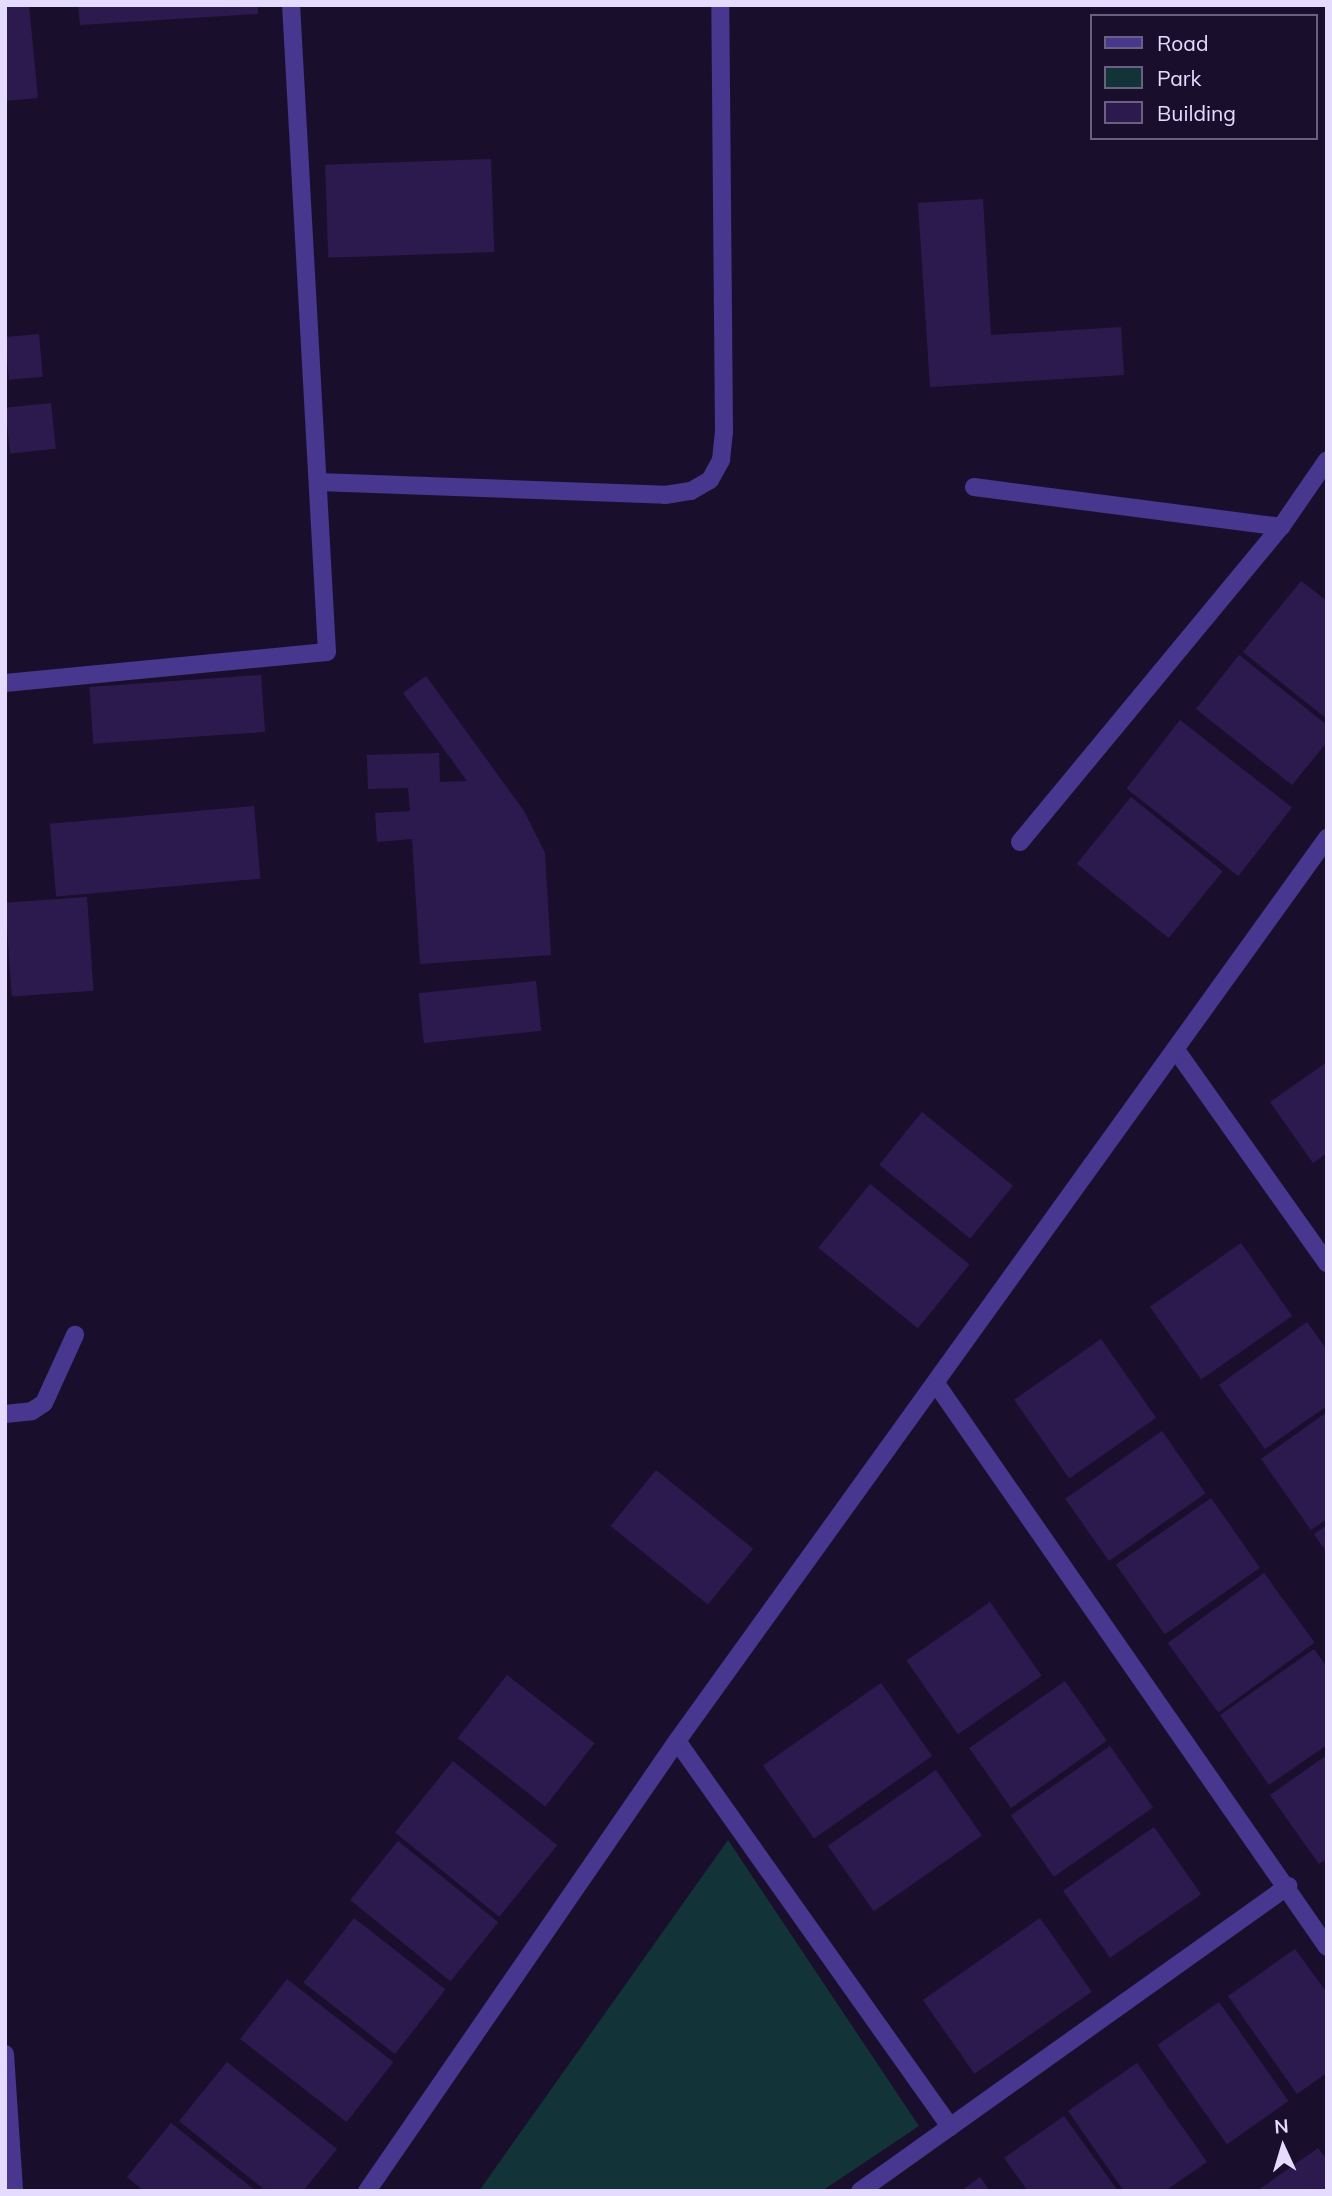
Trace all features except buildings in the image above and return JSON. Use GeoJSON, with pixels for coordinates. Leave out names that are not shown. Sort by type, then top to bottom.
{"type":"FeatureCollection","features":[{"type":"Feature","properties":{"kind":"street"},"geometry":{"type":"LineString","coordinates":[[5,683],[327,652],[291,5]]}},
{"type":"Feature","properties":{"kind":"street"},"geometry":{"type":"LineString","coordinates":[[318,482],[665,495],[691,491],[710,480],[721,460],[724,432],[720,5]]}},
{"type":"Feature","properties":{"kind":"street"},"geometry":{"type":"LineString","coordinates":[[1020,842],[1281,527],[1327,460]]}},
{"type":"Feature","properties":{"kind":"street"},"geometry":{"type":"LineString","coordinates":[[974,487],[1281,527]]}},
{"type":"Feature","properties":{"kind":"street"},"geometry":{"type":"LineString","coordinates":[[367,2191],[677,1741],[937,1385],[1327,838]]}},
{"type":"Feature","properties":{"kind":"street"},"geometry":{"type":"LineString","coordinates":[[1176,1049],[1327,1263]]}},
{"type":"Feature","properties":{"kind":"street"},"geometry":{"type":"LineString","coordinates":[[5,1415],[32,1411],[44,1403],[75,1335]]}},
{"type":"Feature","properties":{"kind":"street"},"geometry":{"type":"LineString","coordinates":[[937,1385],[1288,1886],[1327,1947]]}},
{"type":"Feature","properties":{"kind":"street"},"geometry":{"type":"LineString","coordinates":[[677,1741],[950,2127]]}},
{"type":"Feature","properties":{"kind":"street"},"geometry":{"type":"LineString","coordinates":[[860,2191],[1288,1886]]}},
{"type":"Feature","properties":{"kind":"street"},"geometry":{"type":"LineString","coordinates":[[5,2054],[14,2191]]}},
{"type":"Feature","properties":{"kind":"green space"},"geometry":{"type":"Polygon","coordinates":[[[728,1840],[919,2126],[822,2191],[479,2191],[728,1840]]]}}]}
